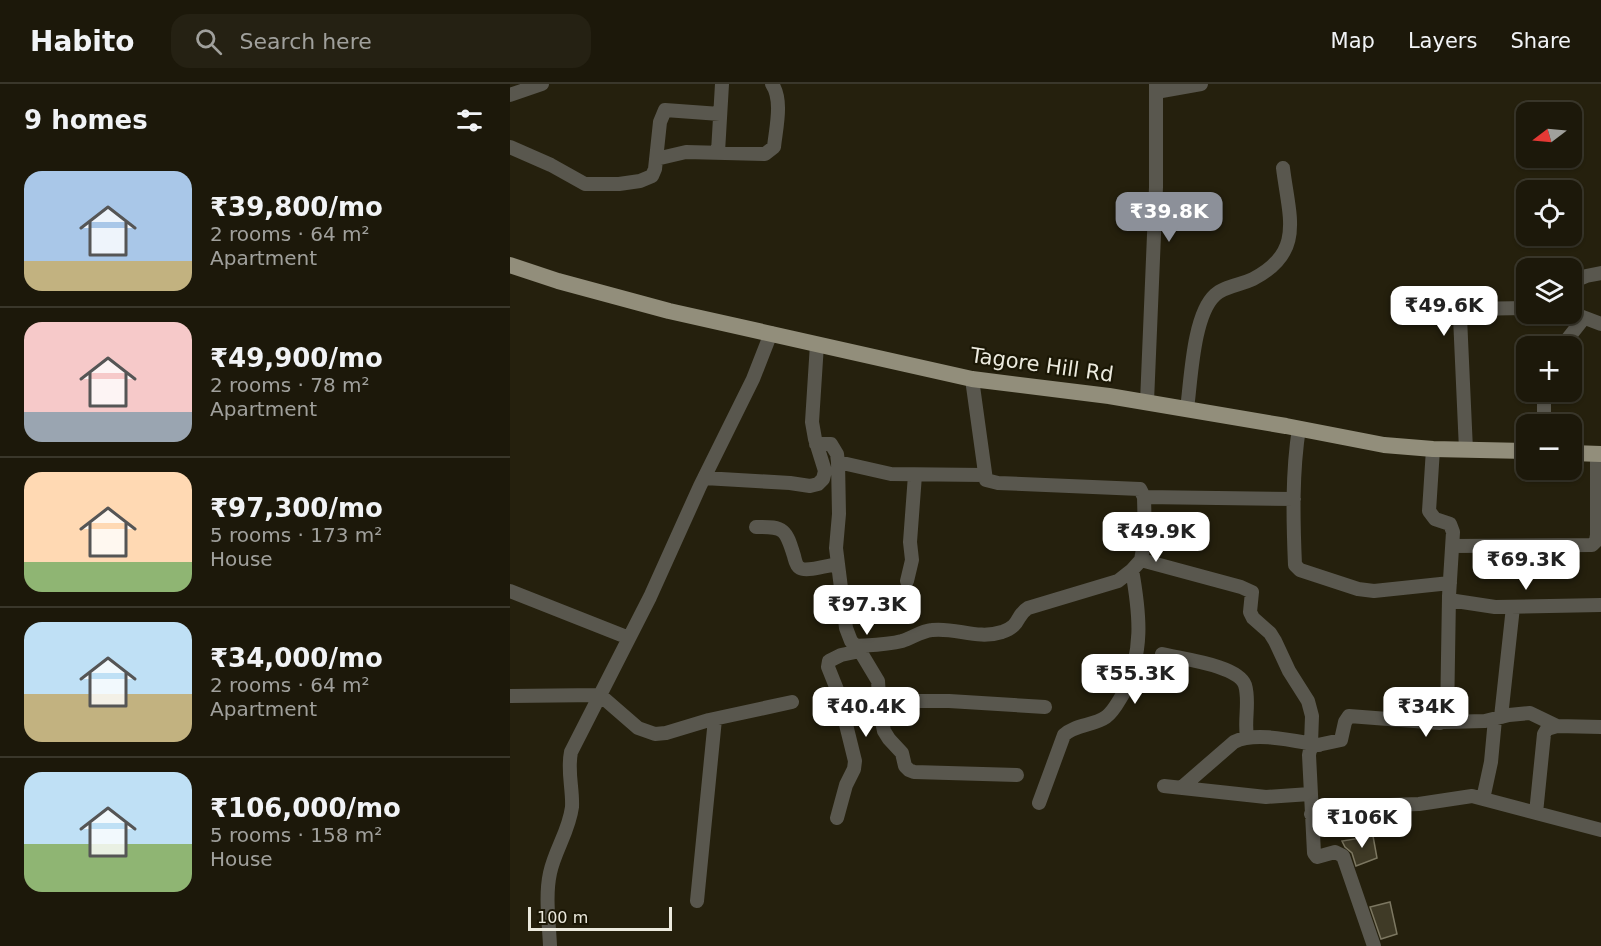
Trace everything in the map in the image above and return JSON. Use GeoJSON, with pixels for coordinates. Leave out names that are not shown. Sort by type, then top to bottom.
{"type":"FeatureCollection","features":[{"type":"Feature","properties":{"kind":"main road","name":"Tagore Hill Rd"},"geometry":{"type":"LineString","coordinates":[[516,267],[558,281],[669,311],[972,379],[1147,402],[1299,428],[1360,441],[1433,449],[1516,451]]}},
{"type":"Feature","properties":{"kind":"main road"},"geometry":{"type":"LineString","coordinates":[[1582,453],[1599,454]]}},
{"type":"Feature","properties":{"kind":"street"},"geometry":{"type":"LineString","coordinates":[[510,95],[542,84]]}},
{"type":"Feature","properties":{"kind":"street"},"geometry":{"type":"LineString","coordinates":[[718,152],[722,84]]}},
{"type":"Feature","properties":{"kind":"street"},"geometry":{"type":"LineString","coordinates":[[656,159],[686,152],[765,154],[774,147],[778,104],[772,84]]}},
{"type":"Feature","properties":{"kind":"street"},"geometry":{"type":"LineString","coordinates":[[1147,402],[1156,187],[1156,88],[1201,84]]}},
{"type":"Feature","properties":{"kind":"street"},"geometry":{"type":"LineString","coordinates":[[510,147],[551,165],[578,181],[593,185],[619,184],[652,176],[660,122],[665,110],[720,114]]}},
{"type":"Feature","properties":{"kind":"street"},"geometry":{"type":"LineString","coordinates":[[1187,409],[1198,331],[1209,303],[1215,294],[1222,290],[1244,284],[1270,269],[1288,247],[1289,228],[1282,168]]}},
{"type":"Feature","properties":{"kind":"street"},"geometry":{"type":"LineString","coordinates":[[1582,278],[1601,273]]}},
{"type":"Feature","properties":{"kind":"street"},"geometry":{"type":"LineString","coordinates":[[1466,450],[1460,317],[1462,311],[1516,308]]}},
{"type":"Feature","properties":{"kind":"street"},"geometry":{"type":"LineString","coordinates":[[1582,317],[1601,324]]}},
{"type":"Feature","properties":{"kind":"street"},"geometry":{"type":"LineString","coordinates":[[550,946],[548,890],[554,860],[569,825],[572,806],[569,763],[571,752],[650,597],[702,482],[753,379],[771,333]]}},
{"type":"Feature","properties":{"kind":"street"},"geometry":{"type":"LineString","coordinates":[[702,482],[790,483],[810,486],[818,484],[823,479],[825,471],[813,431],[812,413],[817,344]]}},
{"type":"Feature","properties":{"kind":"street"},"geometry":{"type":"LineString","coordinates":[[972,379],[986,480],[998,483],[1133,488],[1140,489],[1144,497],[1145,538],[1136,565],[1140,627],[1136,655],[1127,685],[1114,710],[1108,716],[1097,723],[1069,730],[1064,735],[1039,803]]}},
{"type":"Feature","properties":{"kind":"street"},"geometry":{"type":"LineString","coordinates":[[1299,428],[1294,467],[1295,564],[1299,570],[1358,589],[1374,591],[1450,583]]}},
{"type":"Feature","properties":{"kind":"street"},"geometry":{"type":"LineString","coordinates":[[816,444],[831,444],[837,454],[838,564],[846,628],[878,681],[884,731],[902,753],[905,766],[909,770],[1017,775]]}},
{"type":"Feature","properties":{"kind":"street"},"geometry":{"type":"LineString","coordinates":[[1433,449],[1430,511],[1436,519],[1450,524],[1453,532],[1449,600],[1449,708],[1447,719],[1444,722]]}},
{"type":"Feature","properties":{"kind":"street"},"geometry":{"type":"LineString","coordinates":[[1453,546],[1599,545],[1599,454]]}},
{"type":"Feature","properties":{"kind":"street"},"geometry":{"type":"LineString","coordinates":[[838,462],[880,473],[984,475]]}},
{"type":"Feature","properties":{"kind":"street"},"geometry":{"type":"LineString","coordinates":[[907,581],[912,560],[910,542],[915,475]]}},
{"type":"Feature","properties":{"kind":"street"},"geometry":{"type":"LineString","coordinates":[[1144,497],[1294,499]]}},
{"type":"Feature","properties":{"kind":"street"},"geometry":{"type":"LineString","coordinates":[[756,528],[772,526],[781,528],[785,532],[796,564],[800,568],[806,570],[838,564]]}},
{"type":"Feature","properties":{"kind":"street"},"geometry":{"type":"LineString","coordinates":[[837,818],[855,761],[838,692],[828,667],[829,661],[858,649],[895,643],[932,630],[956,631],[975,636],[992,635],[1017,624],[1023,611],[1028,608],[1118,581],[1136,565]]}},
{"type":"Feature","properties":{"kind":"street"},"geometry":{"type":"LineString","coordinates":[[1136,565],[1241,587],[1252,592],[1250,612],[1275,640],[1289,671],[1308,702],[1312,716],[1315,744],[1309,755],[1314,853],[1317,857],[1335,852],[1343,856],[1374,946]]}},
{"type":"Feature","properties":{"kind":"street"},"geometry":{"type":"LineString","coordinates":[[510,591],[629,638]]}},
{"type":"Feature","properties":{"kind":"street"},"geometry":{"type":"LineString","coordinates":[[1449,600],[1484,606],[1513,607],[1601,605]]}},
{"type":"Feature","properties":{"kind":"street"},"geometry":{"type":"LineString","coordinates":[[1484,800],[1513,607]]}},
{"type":"Feature","properties":{"kind":"street"},"geometry":{"type":"LineString","coordinates":[[1162,654],[1215,666],[1240,677],[1246,694],[1247,737]]}},
{"type":"Feature","properties":{"kind":"street"},"geometry":{"type":"LineString","coordinates":[[510,696],[600,695],[638,728],[655,734],[792,702]]}},
{"type":"Feature","properties":{"kind":"street"},"geometry":{"type":"LineString","coordinates":[[880,701],[949,701],[1045,707]]}},
{"type":"Feature","properties":{"kind":"street"},"geometry":{"type":"LineString","coordinates":[[1181,788],[1234,742],[1247,737],[1315,744],[1341,740],[1346,718],[1353,715],[1469,722],[1530,713],[1557,726]]}},
{"type":"Feature","properties":{"kind":"street"},"geometry":{"type":"LineString","coordinates":[[697,902],[715,719]]}},
{"type":"Feature","properties":{"kind":"street"},"geometry":{"type":"LineString","coordinates":[[1536,813],[1544,734],[1547,729],[1557,726],[1601,727]]}},
{"type":"Feature","properties":{"kind":"street"},"geometry":{"type":"LineString","coordinates":[[1164,786],[1266,797],[1310,794]]}},
{"type":"Feature","properties":{"kind":"street"},"geometry":{"type":"LineString","coordinates":[[1311,814],[1340,808],[1419,804],[1472,796],[1601,830]]}},
{"type":"Feature","properties":{"kind":"building"},"geometry":{"type":"Polygon","coordinates":[[[1373,836],[1377,858],[1356,866],[1352,853],[1342,841],[1373,836]]]}},
{"type":"Feature","properties":{"kind":"building"},"geometry":{"type":"Polygon","coordinates":[[[1390,902],[1397,934],[1381,939],[1370,907],[1390,902]]]}}]}
